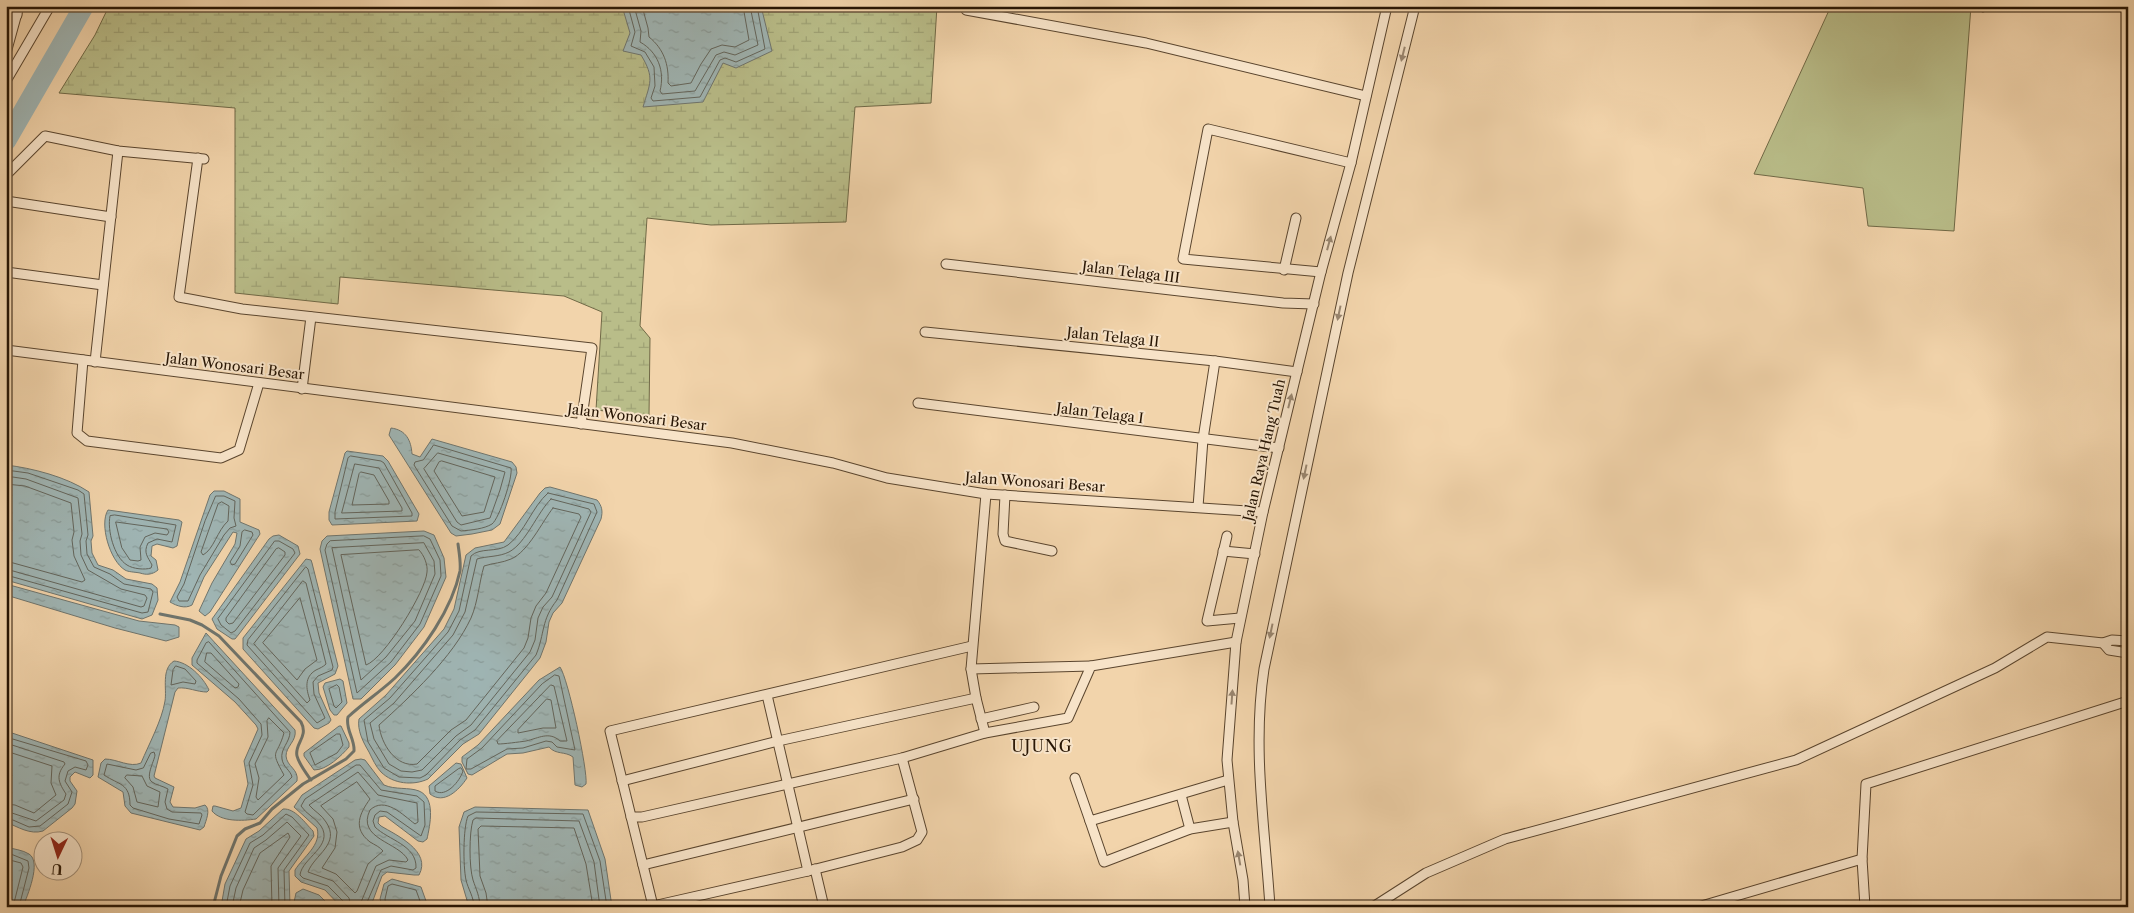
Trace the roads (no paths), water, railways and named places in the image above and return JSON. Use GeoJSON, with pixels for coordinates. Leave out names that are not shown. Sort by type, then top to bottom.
{"type":"FeatureCollection","features":[{"type":"Feature","properties":{"kind":"street"},"geometry":{"type":"LineString","coordinates":[[6,80],[50,6]]}},
{"type":"Feature","properties":{"kind":"street","name":"Jalan Raya Hang Tuah"},"geometry":{"type":"LineString","coordinates":[[1245,907],[1243,880],[1233,822],[1227,760],[1236,642],[1263,512],[1387,6]]}},
{"type":"Feature","properties":{"kind":"street"},"geometry":{"type":"LineString","coordinates":[[1270,907],[1261,797],[1258,720],[1264,669],[1348,273],[1415,6]]}},
{"type":"Feature","properties":{"kind":"street"},"geometry":{"type":"LineString","coordinates":[[966,10],[1146,44],[1366,96]]}},
{"type":"Feature","properties":{"kind":"street"},"geometry":{"type":"LineString","coordinates":[[6,13],[18,11],[6,53]]}},
{"type":"Feature","properties":{"kind":"street"},"geometry":{"type":"LineString","coordinates":[[1321,272],[1182,259],[1208,128],[1350,163]]}},
{"type":"Feature","properties":{"kind":"street"},"geometry":{"type":"LineString","coordinates":[[6,175],[45,136],[118,151],[201,159],[179,297],[242,309],[592,348],[582,424]]}},
{"type":"Feature","properties":{"kind":"street"},"geometry":{"type":"LineString","coordinates":[[95,362],[118,151]]}},
{"type":"Feature","properties":{"kind":"street"},"geometry":{"type":"LineString","coordinates":[[6,201],[111,217]]}},
{"type":"Feature","properties":{"kind":"street"},"geometry":{"type":"LineString","coordinates":[[1284,270],[1296,218]]}},
{"type":"Feature","properties":{"kind":"street","name":"Jalan Telaga III"},"geometry":{"type":"LineString","coordinates":[[946,264],[1283,303],[1314,304]]}},
{"type":"Feature","properties":{"kind":"street"},"geometry":{"type":"LineString","coordinates":[[6,272],[103,285]]}},
{"type":"Feature","properties":{"kind":"street"},"geometry":{"type":"LineString","coordinates":[[302,389],[311,317]]}},
{"type":"Feature","properties":{"kind":"street","name":"Jalan Telaga II"},"geometry":{"type":"LineString","coordinates":[[925,332],[1215,361],[1297,372]]}},
{"type":"Feature","properties":{"kind":"street","name":"Jalan Wonosari Besar"},"geometry":{"type":"LineString","coordinates":[[6,350],[732,443],[833,463],[887,478],[986,494],[1263,512]]}},
{"type":"Feature","properties":{"kind":"street"},"geometry":{"type":"LineString","coordinates":[[83,360],[77,433],[87,441],[221,458],[239,450],[259,383]]}},
{"type":"Feature","properties":{"kind":"street"},"geometry":{"type":"LineString","coordinates":[[1198,507],[1203,440],[1215,361]]}},
{"type":"Feature","properties":{"kind":"street","name":"Jalan Telaga I"},"geometry":{"type":"LineString","coordinates":[[918,403],[1279,448]]}},
{"type":"Feature","properties":{"kind":"street"},"geometry":{"type":"LineString","coordinates":[[985,733],[971,669],[986,494]]}},
{"type":"Feature","properties":{"kind":"street"},"geometry":{"type":"LineString","coordinates":[[1005,495],[1003,534],[1005,541],[1052,551]]}},
{"type":"Feature","properties":{"kind":"street"},"geometry":{"type":"LineString","coordinates":[[1227,536],[1207,621],[1240,618]]}},
{"type":"Feature","properties":{"kind":"street"},"geometry":{"type":"LineString","coordinates":[[1223,551],[1255,554]]}},
{"type":"Feature","properties":{"kind":"street"},"geometry":{"type":"LineString","coordinates":[[1372,907],[1426,872],[1505,839],[1796,760],[1995,668],[2047,637],[2103,643],[2112,640],[2128,641]]}},
{"type":"Feature","properties":{"kind":"street"},"geometry":{"type":"LineString","coordinates":[[971,669],[1091,666],[1236,642]]}},
{"type":"Feature","properties":{"kind":"street"},"geometry":{"type":"LineString","coordinates":[[2103,643],[2109,650],[2128,653]]}},
{"type":"Feature","properties":{"kind":"street"},"geometry":{"type":"LineString","coordinates":[[902,758],[922,832],[917,840],[902,847],[812,870],[653,906],[610,731],[972,646]]}},
{"type":"Feature","properties":{"kind":"street"},"geometry":{"type":"LineString","coordinates":[[631,817],[642,817],[902,758],[985,733],[1068,718],[1091,666]]}},
{"type":"Feature","properties":{"kind":"street"},"geometry":{"type":"LineString","coordinates":[[767,695],[797,827],[824,907]]}},
{"type":"Feature","properties":{"kind":"street"},"geometry":{"type":"LineString","coordinates":[[622,781],[778,741],[976,698]]}},
{"type":"Feature","properties":{"kind":"street"},"geometry":{"type":"LineString","coordinates":[[1865,907],[1862,859],[1866,784],[2128,701]]}},
{"type":"Feature","properties":{"kind":"street"},"geometry":{"type":"LineString","coordinates":[[981,719],[1034,707]]}},
{"type":"Feature","properties":{"kind":"street"},"geometry":{"type":"LineString","coordinates":[[1075,778],[1104,862],[1190,829],[1233,822]]}},
{"type":"Feature","properties":{"kind":"street"},"geometry":{"type":"LineString","coordinates":[[1090,821],[1228,780]]}},
{"type":"Feature","properties":{"kind":"street"},"geometry":{"type":"LineString","coordinates":[[1181,795],[1190,829]]}},
{"type":"Feature","properties":{"kind":"street"},"geometry":{"type":"LineString","coordinates":[[643,865],[914,799]]}},
{"type":"Feature","properties":{"kind":"street"},"geometry":{"type":"LineString","coordinates":[[1698,907],[1862,859]]}},
{"type":"Feature","properties":{"kind":"water"},"geometry":{"type":"Polygon","coordinates":[[[622,6],[761,6],[772,51],[736,68],[723,63],[703,102],[643,107],[650,75],[641,55],[623,51],[630,33],[622,6]]]}},
{"type":"Feature","properties":{"kind":"water"},"geometry":{"type":"Polygon","coordinates":[[[391,428],[407,436],[412,454],[420,457],[432,439],[512,462],[516,467],[517,473],[500,524],[492,530],[472,534],[456,536],[451,533],[389,435],[391,428]]]}},
{"type":"Feature","properties":{"kind":"water"},"geometry":{"type":"Polygon","coordinates":[[[347,451],[383,456],[388,461],[419,514],[417,521],[332,525],[329,520],[329,512],[347,451]]]}},
{"type":"Feature","properties":{"kind":"water"},"geometry":{"type":"Polygon","coordinates":[[[6,465],[49,474],[89,492],[93,536],[91,541],[92,553],[98,565],[113,570],[126,579],[152,584],[157,588],[158,600],[152,615],[142,619],[6,580],[6,465]]]}},
{"type":"Feature","properties":{"kind":"water"},"geometry":{"type":"Polygon","coordinates":[[[550,487],[597,500],[602,514],[562,603],[553,613],[549,622],[546,642],[540,658],[479,734],[463,744],[428,779],[416,783],[403,783],[391,779],[377,768],[361,736],[359,719],[386,695],[444,629],[454,609],[466,555],[475,548],[504,542],[540,493],[545,488],[550,487]]]}},
{"type":"Feature","properties":{"kind":"water"},"geometry":{"type":"Polygon","coordinates":[[[214,491],[224,491],[240,499],[240,522],[259,530],[260,534],[210,612],[205,616],[199,611],[212,583],[235,544],[237,533],[233,532],[204,577],[192,605],[187,607],[170,602],[180,582],[210,495],[214,491]]]}},
{"type":"Feature","properties":{"kind":"water"},"geometry":{"type":"Polygon","coordinates":[[[108,510],[182,522],[177,546],[173,548],[157,544],[152,546],[151,556],[156,560],[158,570],[151,574],[126,571],[115,559],[105,533],[108,510]]]}},
{"type":"Feature","properties":{"kind":"water"},"geometry":{"type":"Polygon","coordinates":[[[424,531],[434,535],[444,558],[446,577],[424,627],[395,665],[361,699],[353,699],[320,549],[322,541],[327,536],[424,531]]]}},
{"type":"Feature","properties":{"kind":"water"},"geometry":{"type":"Polygon","coordinates":[[[279,535],[298,546],[300,554],[235,639],[232,639],[217,629],[212,619],[269,539],[279,535]]]}},
{"type":"Feature","properties":{"kind":"water"},"geometry":{"type":"Polygon","coordinates":[[[306,559],[311,560],[312,563],[338,666],[335,674],[318,683],[319,693],[331,720],[318,729],[314,728],[243,649],[243,638],[306,559]]]}},
{"type":"Feature","properties":{"kind":"water"},"geometry":{"type":"Polygon","coordinates":[[[6,584],[139,621],[175,625],[179,627],[179,637],[166,641],[115,628],[6,595],[6,584]]]}},
{"type":"Feature","properties":{"kind":"water"},"geometry":{"type":"Polygon","coordinates":[[[206,633],[295,730],[286,756],[288,763],[295,771],[297,781],[256,819],[226,819],[212,811],[213,806],[233,811],[241,808],[248,784],[244,761],[258,729],[235,702],[192,665],[192,658],[206,633]]]}},
{"type":"Feature","properties":{"kind":"water"},"geometry":{"type":"Polygon","coordinates":[[[174,661],[185,664],[195,671],[209,690],[203,692],[178,688],[175,692],[154,776],[174,787],[170,802],[173,807],[195,808],[205,805],[207,807],[208,815],[204,827],[200,830],[131,813],[125,806],[123,792],[98,777],[101,763],[105,759],[128,764],[141,763],[161,716],[165,701],[167,669],[174,661]]]}},
{"type":"Feature","properties":{"kind":"water"},"geometry":{"type":"Polygon","coordinates":[[[560,667],[568,688],[577,725],[586,784],[582,787],[575,785],[573,757],[549,747],[523,753],[507,754],[472,775],[468,774],[462,762],[462,757],[478,745],[539,680],[560,667]]]}},
{"type":"Feature","properties":{"kind":"water"},"geometry":{"type":"Polygon","coordinates":[[[340,679],[343,681],[347,703],[337,715],[334,715],[330,710],[323,687],[325,683],[340,679]]]}},
{"type":"Feature","properties":{"kind":"water"},"geometry":{"type":"Polygon","coordinates":[[[341,726],[349,747],[329,765],[314,770],[304,756],[304,753],[341,726]]]}},
{"type":"Feature","properties":{"kind":"water"},"geometry":{"type":"Polygon","coordinates":[[[6,731],[93,760],[93,775],[90,778],[75,772],[70,777],[70,781],[77,791],[75,804],[44,830],[32,830],[32,832],[6,822],[6,731]]]}},
{"type":"Feature","properties":{"kind":"water"},"geometry":{"type":"Polygon","coordinates":[[[355,760],[365,760],[384,785],[415,790],[424,794],[428,799],[431,812],[429,827],[427,839],[423,842],[418,841],[385,816],[379,817],[378,823],[381,826],[403,839],[417,851],[421,858],[422,866],[419,875],[387,872],[382,876],[372,903],[366,907],[341,907],[325,890],[301,882],[295,876],[295,870],[311,850],[318,834],[317,828],[294,807],[302,795],[355,760]]]}},
{"type":"Feature","properties":{"kind":"water"},"geometry":{"type":"Polygon","coordinates":[[[456,763],[461,764],[467,778],[464,783],[446,797],[435,797],[430,794],[429,786],[456,763]]]}},
{"type":"Feature","properties":{"kind":"water"},"geometry":{"type":"Polygon","coordinates":[[[475,807],[588,810],[605,859],[612,907],[469,907],[461,880],[459,827],[464,812],[475,807]]]}},
{"type":"Feature","properties":{"kind":"water"},"geometry":{"type":"Polygon","coordinates":[[[283,809],[292,811],[300,817],[313,831],[314,836],[289,871],[290,907],[221,907],[225,884],[246,839],[259,831],[283,809]]]}},
{"type":"Feature","properties":{"kind":"water"},"geometry":{"type":"Polygon","coordinates":[[[6,847],[27,853],[32,857],[32,879],[23,907],[6,907],[6,847]]]}},
{"type":"Feature","properties":{"kind":"water"},"geometry":{"type":"Polygon","coordinates":[[[392,879],[421,887],[426,901],[424,906],[382,905],[380,899],[384,884],[392,879]]]}},
{"type":"Feature","properties":{"kind":"water"},"geometry":{"type":"Polygon","coordinates":[[[303,889],[319,895],[331,907],[293,907],[296,893],[303,889]]]}},
{"type":"Feature","properties":{"kind":"waterway"},"geometry":{"type":"LineString","coordinates":[[6,141],[84,6]]}},
{"type":"Feature","properties":{"kind":"waterway"},"geometry":{"type":"LineString","coordinates":[[213,907],[221,876],[237,836],[245,829],[260,823],[272,809],[303,784],[346,759],[354,751],[347,721],[348,717],[406,667],[435,629],[450,600],[460,571],[458,544]]}},
{"type":"Feature","properties":{"kind":"waterway"},"geometry":{"type":"LineString","coordinates":[[160,614],[190,620],[219,636],[301,722],[303,732],[297,748],[297,756],[311,780]]}},
{"type":"Feature","properties":{"kind":"railway"},"geometry":{"type":"LineString","coordinates":[[1983,10],[1984,6]]}},
{"type":"Feature","properties":{"kind":"district","name":"UJUNG"},"geometry":{"type":"Point","coordinates":[1042,746]}}]}
